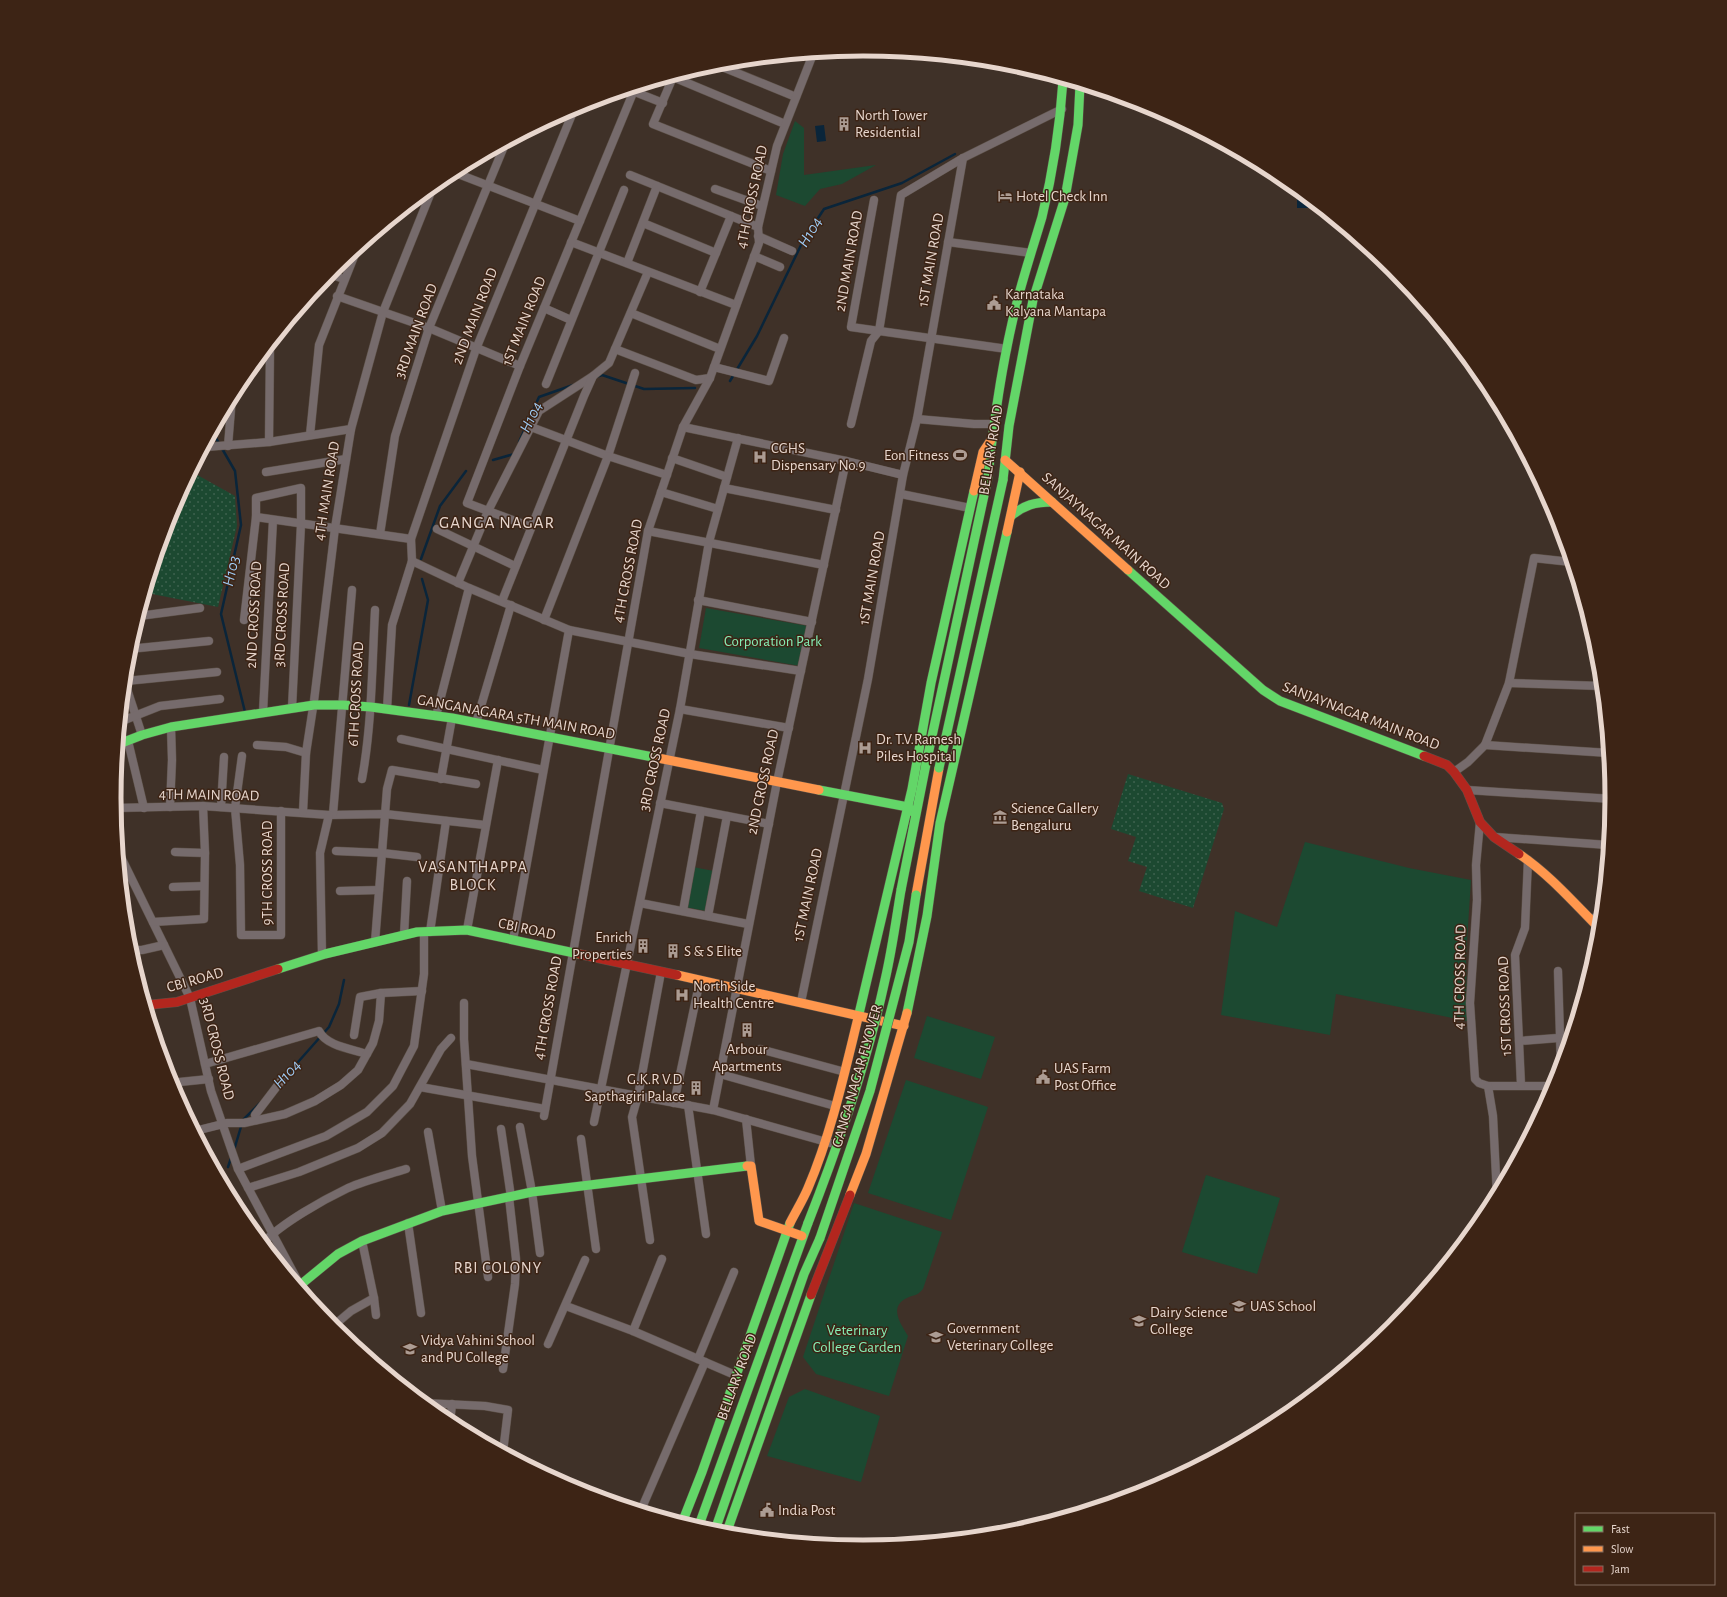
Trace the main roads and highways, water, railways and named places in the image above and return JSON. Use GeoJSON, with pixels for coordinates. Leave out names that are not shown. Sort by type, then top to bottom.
{"type":"FeatureCollection","features":[{"type":"Feature","properties":{"kind":"main road","name":"BELLARY ROAD"},"geometry":{"type":"LineString","coordinates":[[916,814],[988,478],[993,424],[1007,349],[1018,298],[1030,253],[1036,238],[1054,163],[1062,109],[1063,83]]}},
{"type":"Feature","properties":{"kind":"main road","name":"BELLARY ROAD"},"geometry":{"type":"LineString","coordinates":[[929,821],[939,768],[1003,480],[1008,426],[1033,300],[1065,198],[1078,125],[1080,88]]}},
{"type":"Feature","properties":{"kind":"main road"},"geometry":{"type":"LineString","coordinates":[[684,1519],[702,1472],[786,1230],[808,1188],[845,1072],[908,807],[931,683],[970,508],[983,452],[991,440]]}},
{"type":"Feature","properties":{"kind":"main road","name":"SANJAYNAGAR MAIN ROAD"},"geometry":{"type":"LineString","coordinates":[[1005,460],[1263,690],[1280,701],[1447,765],[1467,790],[1480,822],[1494,837],[1528,860],[1595,923]]}},
{"type":"Feature","properties":{"kind":"main road"},"geometry":{"type":"LineString","coordinates":[[999,555],[1010,516],[1018,470]]}},
{"type":"Feature","properties":{"kind":"main road"},"geometry":{"type":"LineString","coordinates":[[728,1528],[796,1335],[866,1154],[904,1026],[927,916],[940,823],[995,587],[999,555],[1018,470]]}},
{"type":"Feature","properties":{"kind":"main road"},"geometry":{"type":"LineString","coordinates":[[1010,516],[1031,502],[1052,502]]}},
{"type":"Feature","properties":{"kind":"main road"},"geometry":{"type":"LineString","coordinates":[[962,547],[999,555]]}},
{"type":"Feature","properties":{"kind":"main road"},"geometry":{"type":"LineString","coordinates":[[954,578],[995,587]]}},
{"type":"Feature","properties":{"kind":"main road","name":"GANGANAGARA 5TH MAIN ROAD"},"geometry":{"type":"LineString","coordinates":[[124,742],[171,727],[263,712],[314,705],[371,707],[452,718],[908,807]]}},
{"type":"Feature","properties":{"kind":"main road"},"geometry":{"type":"LineString","coordinates":[[908,807],[916,814]]}},
{"type":"Feature","properties":{"kind":"main road","name":"GANGA NAGAR FLYOVER"},"geometry":{"type":"LineString","coordinates":[[802,1236],[833,1160],[860,1074],[885,980],[916,814]]}},
{"type":"Feature","properties":{"kind":"main road"},"geometry":{"type":"LineString","coordinates":[[929,821],[940,823]]}},
{"type":"Feature","properties":{"kind":"main road","name":"GANGA NAGAR FLYOVER"},"geometry":{"type":"LineString","coordinates":[[784,1331],[804,1274],[820,1238],[870,1091],[909,942],[929,821]]}},
{"type":"Feature","properties":{"kind":"main road","name":"CBI ROAD"},"geometry":{"type":"LineString","coordinates":[[150,1005],[177,1002],[322,955],[404,935],[467,930],[801,1002],[904,1026]]}},
{"type":"Feature","properties":{"kind":"main road"},"geometry":{"type":"LineString","coordinates":[[301,1284],[338,1254],[362,1241],[442,1211],[478,1202],[532,1192],[751,1166],[759,1221],[802,1236]]}},
{"type":"Feature","properties":{"kind":"main road","name":"BELLARY ROAD"},"geometry":{"type":"LineString","coordinates":[[700,1523],[802,1236]]}},
{"type":"Feature","properties":{"kind":"main road","name":"BELLARY ROAD"},"geometry":{"type":"LineString","coordinates":[[716,1526],[784,1331]]}},
{"type":"Feature","properties":{"kind":"main road"},"geometry":{"type":"LineString","coordinates":[[784,1331],[796,1335]]}},
{"type":"Feature","properties":{"kind":"water"},"geometry":{"type":"Polygon","coordinates":[[[824,125],[826,141],[817,142],[815,126],[824,125]]]}},
{"type":"Feature","properties":{"kind":"water"},"geometry":{"type":"Polygon","coordinates":[[[1297,196],[1313,207],[1313,208],[1297,208],[1297,196]]]}},
{"type":"Feature","properties":{"kind":"waterway","name":"H104"},"geometry":{"type":"LineString","coordinates":[[730,381],[757,336],[803,241],[824,209],[902,183],[955,154]]}},
{"type":"Feature","properties":{"kind":"waterway","name":"H104"},"geometry":{"type":"LineString","coordinates":[[596,377],[602,375],[644,389],[695,388]]}},
{"type":"Feature","properties":{"kind":"waterway","name":"H104"},"geometry":{"type":"LineString","coordinates":[[519,442],[539,397],[573,385]]}},
{"type":"Feature","properties":{"kind":"waterway","name":"H103"},"geometry":{"type":"LineString","coordinates":[[215,437],[235,471],[241,525],[221,614],[245,712]]}},
{"type":"Feature","properties":{"kind":"waterway","name":"H104"},"geometry":{"type":"LineString","coordinates":[[493,460],[514,454]]}},
{"type":"Feature","properties":{"kind":"waterway","name":"H104"},"geometry":{"type":"LineString","coordinates":[[421,559],[440,506],[466,471]]}},
{"type":"Feature","properties":{"kind":"waterway","name":"H104"},"geometry":{"type":"LineString","coordinates":[[409,705],[428,600],[422,579]]}},
{"type":"Feature","properties":{"kind":"waterway","name":"H104"},"geometry":{"type":"LineString","coordinates":[[283,1079],[329,1027],[339,1004],[344,980]]}},
{"type":"Feature","properties":{"kind":"waterway","name":"H104"},"geometry":{"type":"LineString","coordinates":[[234,1150],[243,1120],[260,1103]]}},
{"type":"Feature","properties":{"kind":"waterway","name":"H104"},"geometry":{"type":"LineString","coordinates":[[228,1167],[231,1158]]}},
{"type":"Feature","properties":{"kind":"place","name":"North Tower Residential"},"geometry":{"type":"Point","coordinates":[844,124]}},
{"type":"Feature","properties":{"kind":"place","name":"Hotel Check Inn"},"geometry":{"type":"Point","coordinates":[1005,196]}},
{"type":"Feature","properties":{"kind":"place","name":"Karnataka Kalyana Mantapa"},"geometry":{"type":"Point","coordinates":[994,303]}},
{"type":"Feature","properties":{"kind":"place","name":"Eon Fitness"},"geometry":{"type":"Point","coordinates":[960,455]}},
{"type":"Feature","properties":{"kind":"place","name":"CGHS Dispensary No.9"},"geometry":{"type":"Point","coordinates":[760,457]}},
{"type":"Feature","properties":{"kind":"place","name":"Dr. T.V.Ramesh Piles Hospital"},"geometry":{"type":"Point","coordinates":[865,748]}},
{"type":"Feature","properties":{"kind":"place","name":"Science Gallery Bengaluru"},"geometry":{"type":"Point","coordinates":[1000,817]}},
{"type":"Feature","properties":{"kind":"place","name":"Enrich Properties"},"geometry":{"type":"Point","coordinates":[643,946]}},
{"type":"Feature","properties":{"kind":"place","name":"S & S Elite"},"geometry":{"type":"Point","coordinates":[673,951]}},
{"type":"Feature","properties":{"kind":"place","name":"North Side Health Centre"},"geometry":{"type":"Point","coordinates":[682,995]}},
{"type":"Feature","properties":{"kind":"place","name":"Arbour Apartments"},"geometry":{"type":"Point","coordinates":[747,1030]}},
{"type":"Feature","properties":{"kind":"place","name":"UAS Farm Post Office"},"geometry":{"type":"Point","coordinates":[1043,1077]}},
{"type":"Feature","properties":{"kind":"place","name":"G.K.R V.D. Sapthagiri Palace"},"geometry":{"type":"Point","coordinates":[696,1088]}},
{"type":"Feature","properties":{"kind":"place","name":"UAS School"},"geometry":{"type":"Point","coordinates":[1239,1306]}},
{"type":"Feature","properties":{"kind":"place","name":"Dairy Science College"},"geometry":{"type":"Point","coordinates":[1139,1321]}},
{"type":"Feature","properties":{"kind":"place","name":"Government Veterinary College"},"geometry":{"type":"Point","coordinates":[936,1337]}},
{"type":"Feature","properties":{"kind":"place","name":"Vidya Vahini School and PU College"},"geometry":{"type":"Point","coordinates":[410,1349]}},
{"type":"Feature","properties":{"kind":"place","name":"India Post"},"geometry":{"type":"Point","coordinates":[767,1510]}},
{"type":"Feature","properties":{"kind":"district","name":"GANGA NAGAR"},"geometry":{"type":"Point","coordinates":[497,522]}},
{"type":"Feature","properties":{"kind":"district","name":"VASANTHAPPA BLOCK"},"geometry":{"type":"Point","coordinates":[473,876]}},
{"type":"Feature","properties":{"kind":"district","name":"RBI COLONY"},"geometry":{"type":"Point","coordinates":[498,1268]}},
{"type":"Feature","properties":{"kind":"park label","name":"Corporation Park"},"geometry":{"type":"Point","coordinates":[773,641]}},
{"type":"Feature","properties":{"kind":"park label","name":"Veterinary College Garden"},"geometry":{"type":"Point","coordinates":[857,1338]}}]}
